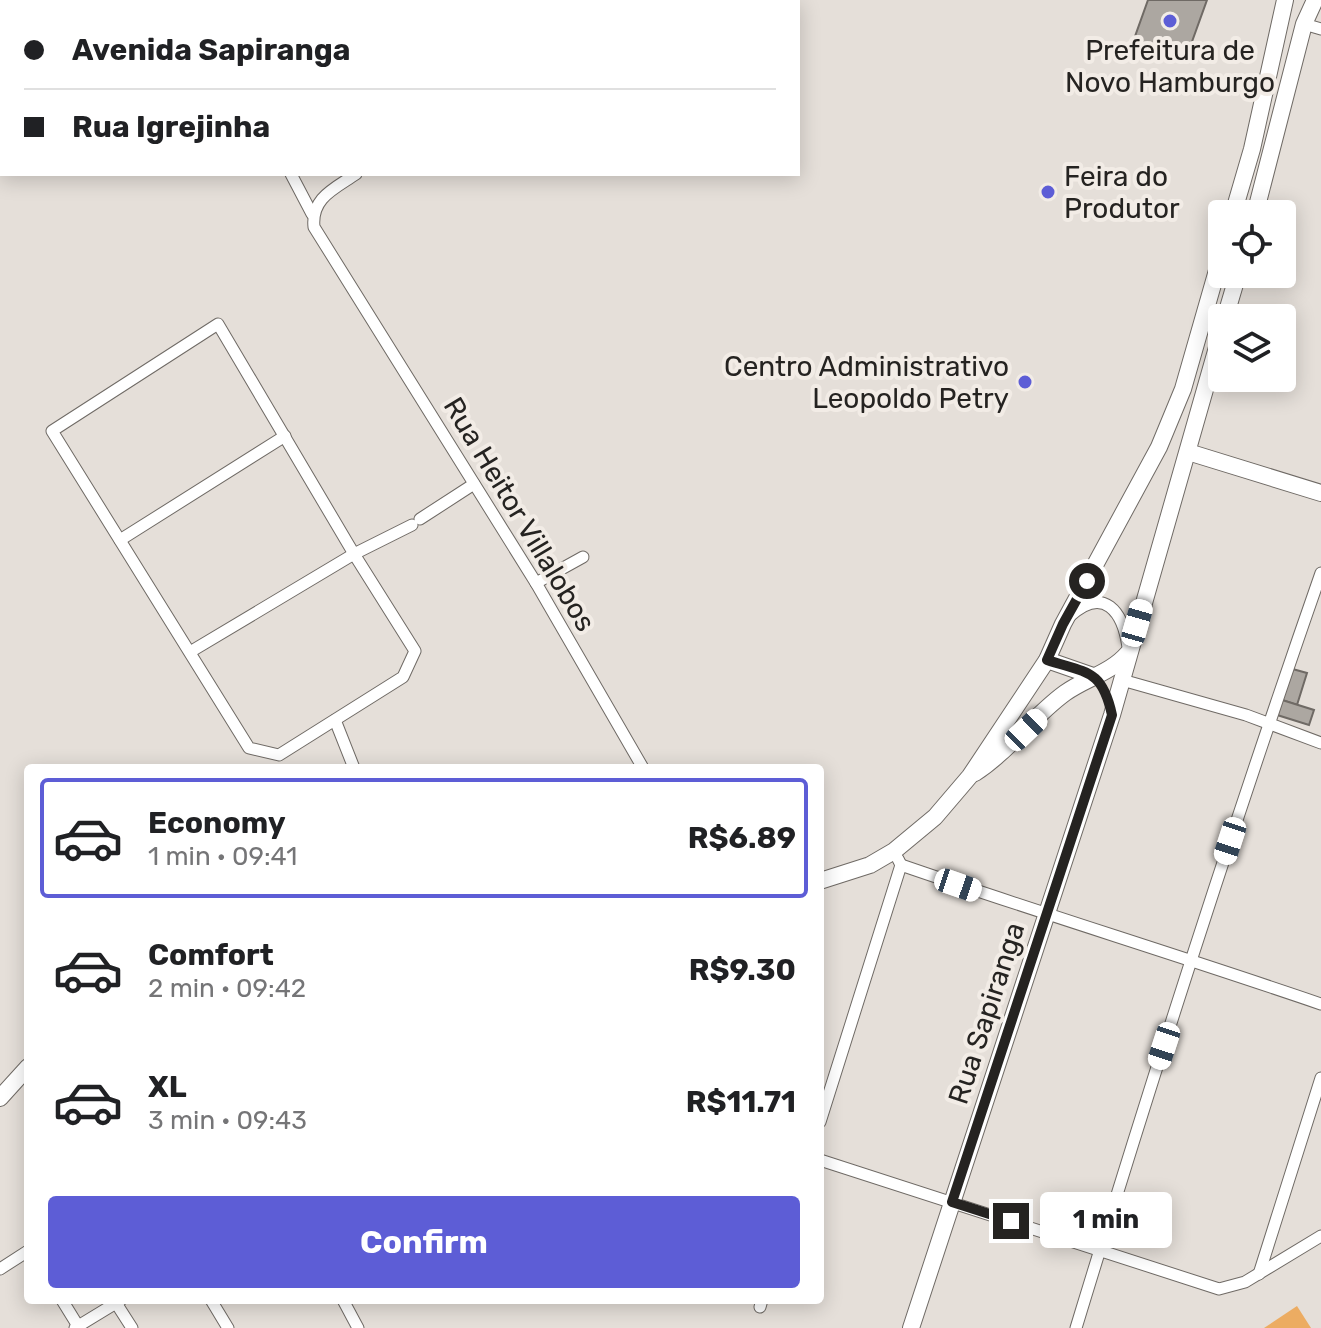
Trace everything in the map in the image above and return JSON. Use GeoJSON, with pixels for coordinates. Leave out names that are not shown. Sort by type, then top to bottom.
{"type":"FeatureCollection","features":[{"type":"Feature","properties":{"kind":"main road"},"geometry":{"type":"LineString","coordinates":[[1237,200],[1252,149],[1285,0]]}},
{"type":"Feature","properties":{"kind":"main road"},"geometry":{"type":"LineString","coordinates":[[1259,200],[1304,24],[1315,0]]}},
{"type":"Feature","properties":{"kind":"main road"},"geometry":{"type":"LineString","coordinates":[[824,880],[898,858],[970,776],[1047,660],[1063,624],[1165,433],[1183,389],[1212,288]]}},
{"type":"Feature","properties":{"kind":"main road","name":"Rua Sapiranga"},"geometry":{"type":"LineString","coordinates":[[911,1328],[1112,715],[1208,380]]}},
{"type":"Feature","properties":{"kind":"main road"},"geometry":{"type":"LineString","coordinates":[[1188,452],[1321,493]]}},
{"type":"Feature","properties":{"kind":"main road"},"geometry":{"type":"LineString","coordinates":[[970,776],[996,759],[1066,692],[1120,662],[1129,651]]}},
{"type":"Feature","properties":{"kind":"main road"},"geometry":{"type":"LineString","coordinates":[[1047,660],[1096,677],[1108,694],[1112,715]]}},
{"type":"Feature","properties":{"kind":"main road"},"geometry":{"type":"LineString","coordinates":[[0,1098],[24,1071]]}},
{"type":"Feature","properties":{"kind":"street"},"geometry":{"type":"LineString","coordinates":[[1304,24],[1321,29]]}},
{"type":"Feature","properties":{"kind":"street","name":"Rua Heitor Villalobos"},"geometry":{"type":"LineString","coordinates":[[292,176],[312,214],[314,227],[536,583],[641,764]]}},
{"type":"Feature","properties":{"kind":"street"},"geometry":{"type":"LineString","coordinates":[[312,214],[317,204],[353,176]]}},
{"type":"Feature","properties":{"kind":"street"},"geometry":{"type":"LineString","coordinates":[[218,324],[285,436],[415,651],[403,677],[279,755],[249,748],[52,431],[218,324]]}},
{"type":"Feature","properties":{"kind":"street"},"geometry":{"type":"LineString","coordinates":[[120,540],[285,436]]}},
{"type":"Feature","properties":{"kind":"street"},"geometry":{"type":"LineString","coordinates":[[190,652],[354,554],[416,522],[474,484]]}},
{"type":"Feature","properties":{"kind":"street"},"geometry":{"type":"LineString","coordinates":[[536,583],[583,557]]}},
{"type":"Feature","properties":{"kind":"street"},"geometry":{"type":"LineString","coordinates":[[1076,1328],[1191,959],[1321,573]]}},
{"type":"Feature","properties":{"kind":"street"},"geometry":{"type":"LineString","coordinates":[[1063,624],[1079,608],[1091,603],[1105,604],[1119,615],[1125,626],[1129,651]]}},
{"type":"Feature","properties":{"kind":"street"},"geometry":{"type":"LineString","coordinates":[[1122,680],[1268,723],[1321,743]]}},
{"type":"Feature","properties":{"kind":"street"},"geometry":{"type":"LineString","coordinates":[[335,720],[352,764]]}},
{"type":"Feature","properties":{"kind":"street"},"geometry":{"type":"LineString","coordinates":[[824,1108],[898,858],[1044,915],[1191,959],[1321,1004]]}},
{"type":"Feature","properties":{"kind":"street"},"geometry":{"type":"LineString","coordinates":[[1259,1274],[1321,1078]]}},
{"type":"Feature","properties":{"kind":"street"},"geometry":{"type":"LineString","coordinates":[[824,1161],[1219,1289],[1230,1288],[1259,1274],[1320,1239]]}},
{"type":"Feature","properties":{"kind":"street"},"geometry":{"type":"LineString","coordinates":[[0,1269],[24,1254]]}},
{"type":"Feature","properties":{"kind":"street"},"geometry":{"type":"LineString","coordinates":[[64,1304],[76,1327],[113,1304]]}},
{"type":"Feature","properties":{"kind":"street"},"geometry":{"type":"LineString","coordinates":[[120,1304],[132,1328]]}},
{"type":"Feature","properties":{"kind":"street"},"geometry":{"type":"LineString","coordinates":[[213,1304],[228,1328]]}},
{"type":"Feature","properties":{"kind":"street"},"geometry":{"type":"LineString","coordinates":[[345,1304],[358,1328]]}},
{"type":"Feature","properties":{"kind":"shaded area"},"geometry":{"type":"Polygon","coordinates":[[[1297,1306],[1311,1328],[1264,1328],[1297,1306]]]}},
{"type":"Feature","properties":{"kind":"building","name":"Prefeitura de Novo Hamburgo"},"geometry":{"type":"Polygon","coordinates":[[[1148,0],[1207,0],[1185,61],[1133,42],[1148,0]]]}},
{"type":"Feature","properties":{"kind":"building"},"geometry":{"type":"Polygon","coordinates":[[[1289,668],[1307,673],[1297,705],[1279,699],[1289,668]]]}},
{"type":"Feature","properties":{"kind":"building"},"geometry":{"type":"Polygon","coordinates":[[[1279,699],[1314,710],[1309,725],[1274,714],[1279,699]]]}},
{"type":"Feature","properties":{"kind":"place","name":"Prefeitura de Novo Hamburgo"},"geometry":{"type":"Point","coordinates":[1170,21]}},
{"type":"Feature","properties":{"kind":"place","name":"Feira do Produtor"},"geometry":{"type":"Point","coordinates":[1048,192]}},
{"type":"Feature","properties":{"kind":"place","name":"Centro Administrativo Leopoldo Petry"},"geometry":{"type":"Point","coordinates":[1025,382]}},
{"type":"Feature","properties":{"kind":"route"},"geometry":{"type":"LineString","coordinates":[[1011,1221],[952,1202],[1112,715],[1108,694],[1096,677],[1047,660],[1087,581]]}}]}
